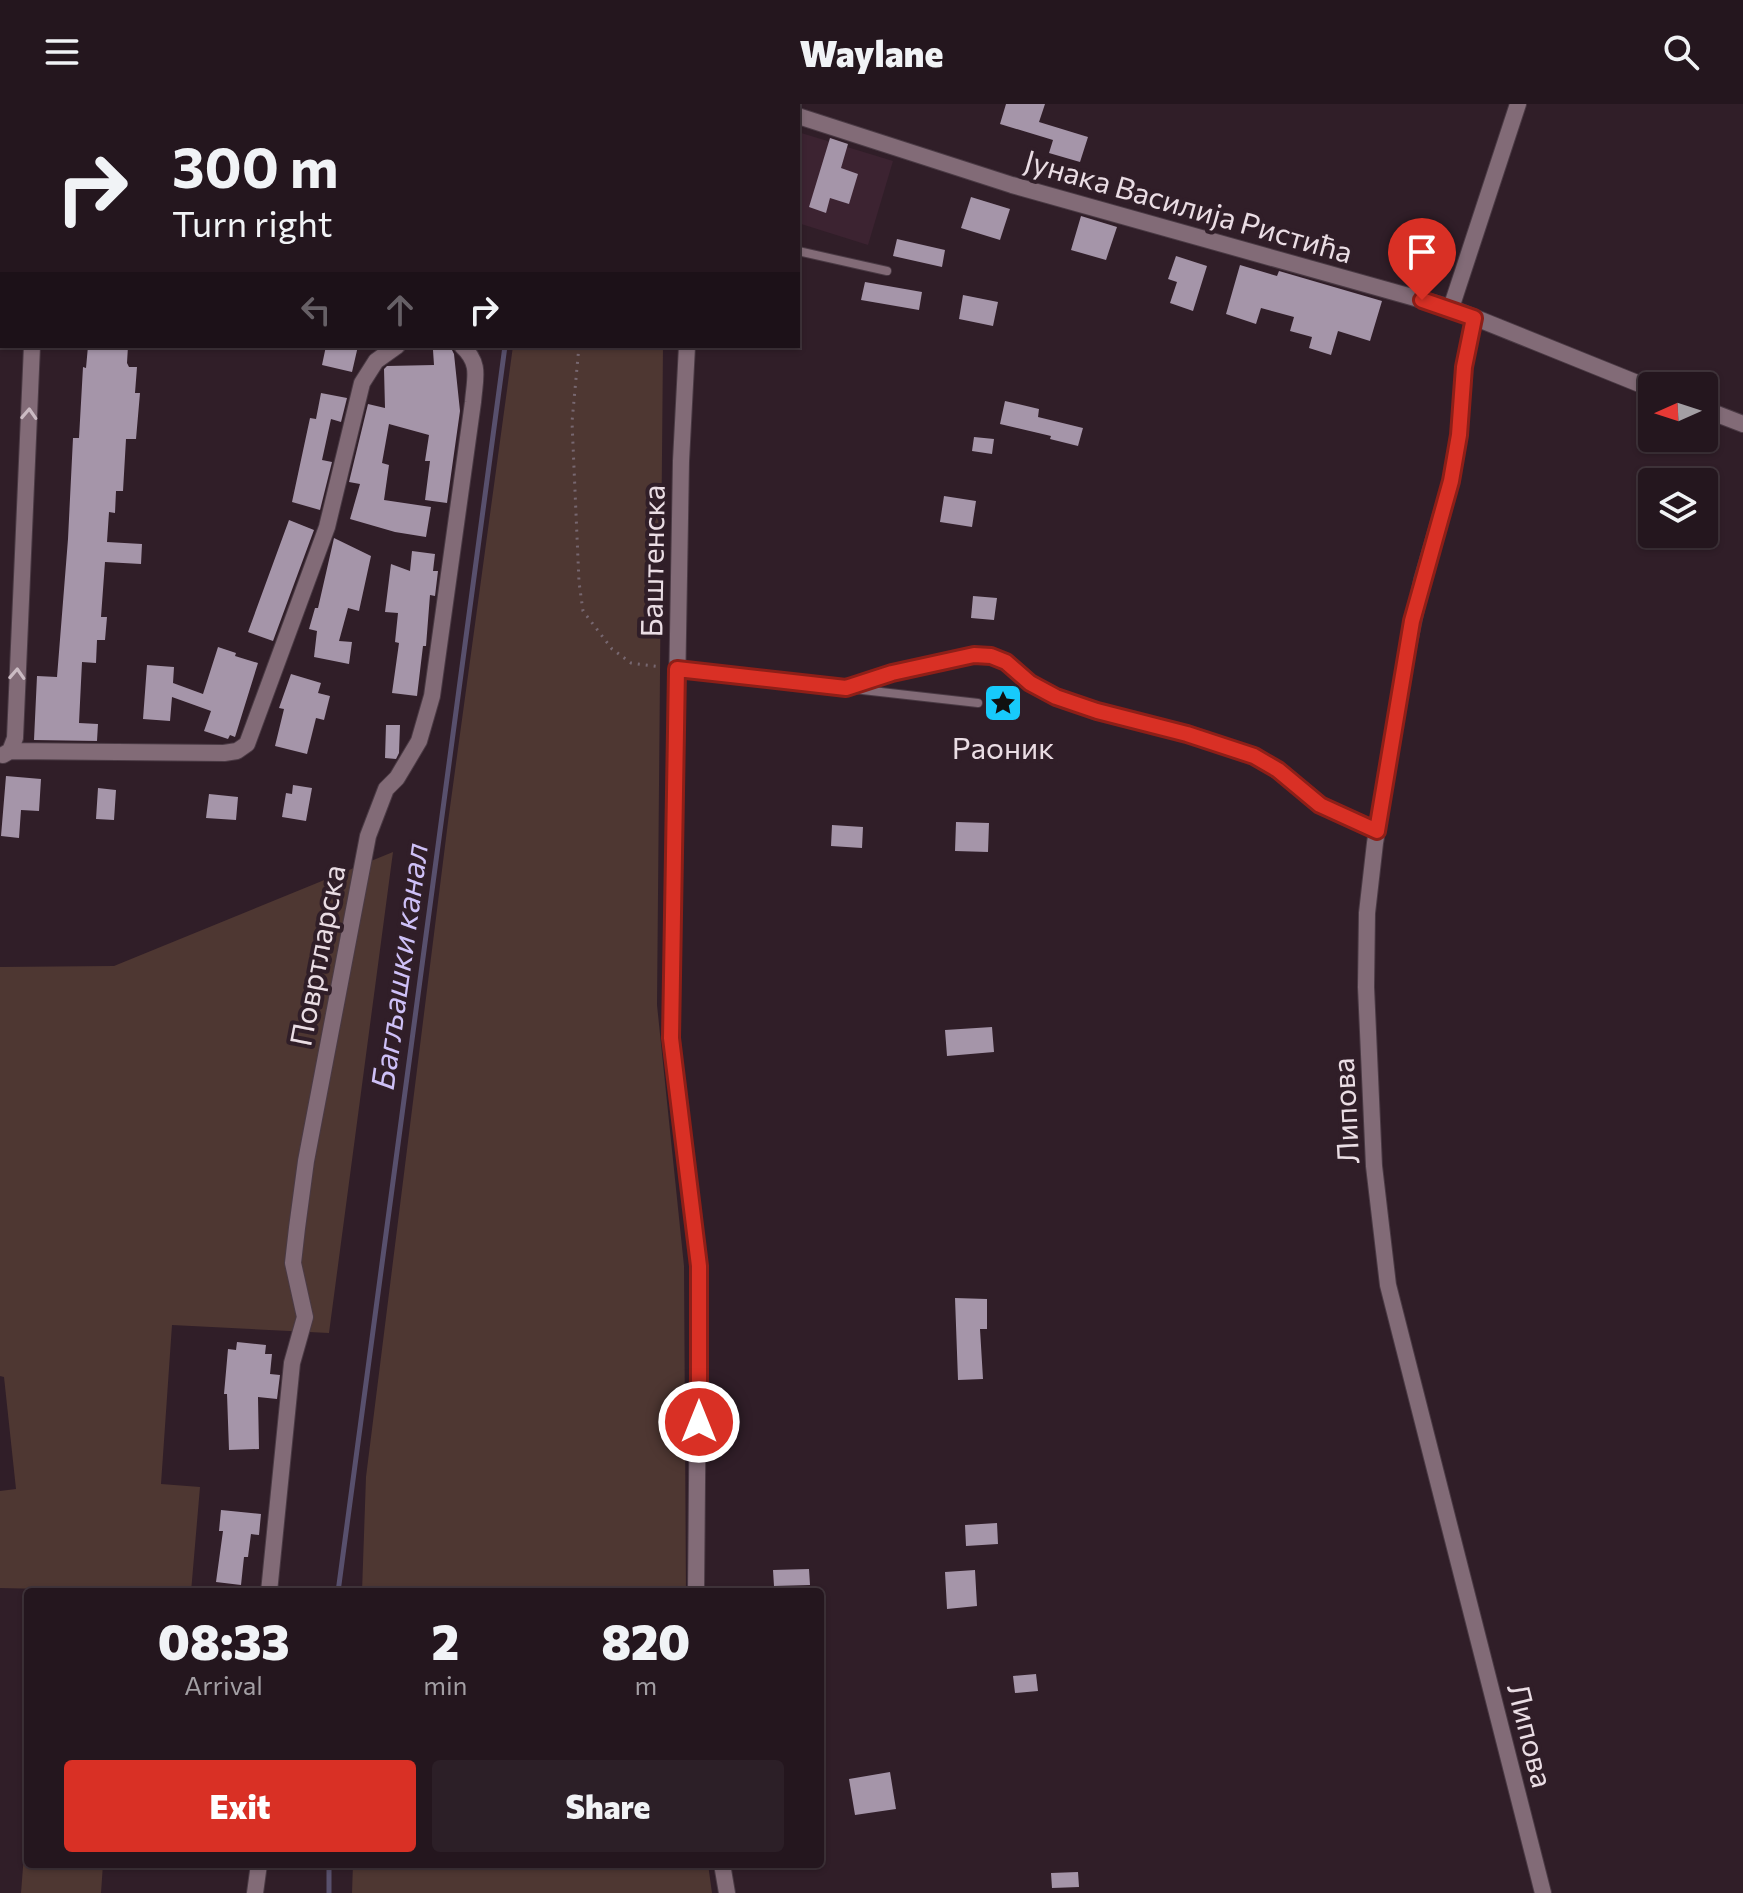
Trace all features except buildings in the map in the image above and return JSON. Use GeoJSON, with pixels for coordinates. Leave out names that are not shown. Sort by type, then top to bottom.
{"type":"FeatureCollection","features":[{"type":"Feature","properties":{"kind":"street"},"geometry":{"type":"LineString","coordinates":[[1451,308],[1518,104]]}},
{"type":"Feature","properties":{"kind":"street","name":"Јунака Василија Ристића"},"geometry":{"type":"LineString","coordinates":[[800,117],[1012,185],[1451,308],[1638,383]]}},
{"type":"Feature","properties":{"kind":"street","name":"Липова"},"geometry":{"type":"LineString","coordinates":[[1474,318],[1464,367],[1454,469],[1412,621],[1377,831],[1367,913],[1366,987],[1374,1166],[1383,1257],[1397,1327],[1543,1893]]}},
{"type":"Feature","properties":{"kind":"street"},"geometry":{"type":"LineString","coordinates":[[5,754],[15,738],[32,348]]}},
{"type":"Feature","properties":{"kind":"street"},"geometry":{"type":"LineString","coordinates":[[5,754],[224,753],[237,751],[247,744],[327,527],[362,383],[376,361],[394,348]]}},
{"type":"Feature","properties":{"kind":"street","name":"Повртларска"},"geometry":{"type":"LineString","coordinates":[[269,1588],[292,1363],[305,1317],[293,1263],[306,1161],[368,836],[386,789],[397,778],[419,741],[432,696],[473,402],[476,367],[472,356],[464,348]]}},
{"type":"Feature","properties":{"kind":"street","name":"Баштенска"},"geometry":{"type":"LineString","coordinates":[[687,348],[681,461],[671,1038],[699,1266],[696,1588]]}},
{"type":"Feature","properties":{"kind":"street"},"geometry":{"type":"LineString","coordinates":[[1718,414],[1743,424]]}},
{"type":"Feature","properties":{"kind":"street"},"geometry":{"type":"LineString","coordinates":[[255,1893],[258,1868]]}},
{"type":"Feature","properties":{"kind":"street"},"geometry":{"type":"LineString","coordinates":[[723,1868],[727,1893]]}},
{"type":"Feature","properties":{"kind":"lane"},"geometry":{"type":"LineString","coordinates":[[800,251],[887,271]]}},
{"type":"Feature","properties":{"kind":"lane"},"geometry":{"type":"LineString","coordinates":[[846,688],[892,673],[974,655],[991,656],[1006,662],[1030,683],[1056,697],[1254,756],[1278,770],[1320,805],[1377,831]]}},
{"type":"Feature","properties":{"kind":"lane"},"geometry":{"type":"LineString","coordinates":[[677,669],[978,703]]}},
{"type":"Feature","properties":{"kind":"path"},"geometry":{"type":"LineString","coordinates":[[579,348],[572,422],[583,611],[612,649],[631,663],[677,669]]}},
{"type":"Feature","properties":{"kind":"shaded area"},"geometry":{"type":"Polygon","coordinates":[[[800,133],[893,161],[868,245],[800,224],[800,133]]]}},
{"type":"Feature","properties":{"kind":"shaded area"},"geometry":{"type":"Polygon","coordinates":[[[513,348],[663,348],[657,1005],[684,1266],[686,1588],[362,1588],[366,1477],[448,822],[513,348]]]}},
{"type":"Feature","properties":{"kind":"shaded area"},"geometry":{"type":"Polygon","coordinates":[[[393,852],[329,1333],[172,1325],[161,1484],[200,1487],[191,1588],[0,1588],[0,1491],[16,1489],[4,1377],[0,1376],[0,967],[114,966],[393,852]]]}},
{"type":"Feature","properties":{"kind":"shaded area"},"geometry":{"type":"Polygon","coordinates":[[[24,1854],[24,1868],[103,1868],[101,1893],[21,1893],[24,1854]]]}},
{"type":"Feature","properties":{"kind":"shaded area"},"geometry":{"type":"Polygon","coordinates":[[[353,1868],[709,1868],[712,1893],[352,1893],[353,1868]]]}},
{"type":"Feature","properties":{"kind":"waterway","name":"Багљашки канал"},"geometry":{"type":"LineString","coordinates":[[339,1588],[505,348]]}},
{"type":"Feature","properties":{"kind":"waterway","name":"Багљашки канал"},"geometry":{"type":"LineString","coordinates":[[329,1868],[329,1893]]}},
{"type":"Feature","properties":{"kind":"place","name":"Раоник"},"geometry":{"type":"Point","coordinates":[1003,703]}},
{"type":"Feature","properties":{"kind":"route"},"geometry":{"type":"LineString","coordinates":[[699,1422],[699,1266],[671,1038],[677,669],[846,688],[892,673],[974,655],[991,656],[1006,662],[1030,683],[1056,697],[1254,756],[1278,770],[1320,805],[1377,831],[1412,621],[1456,457],[1464,367],[1474,318],[1422,300]]}}]}
